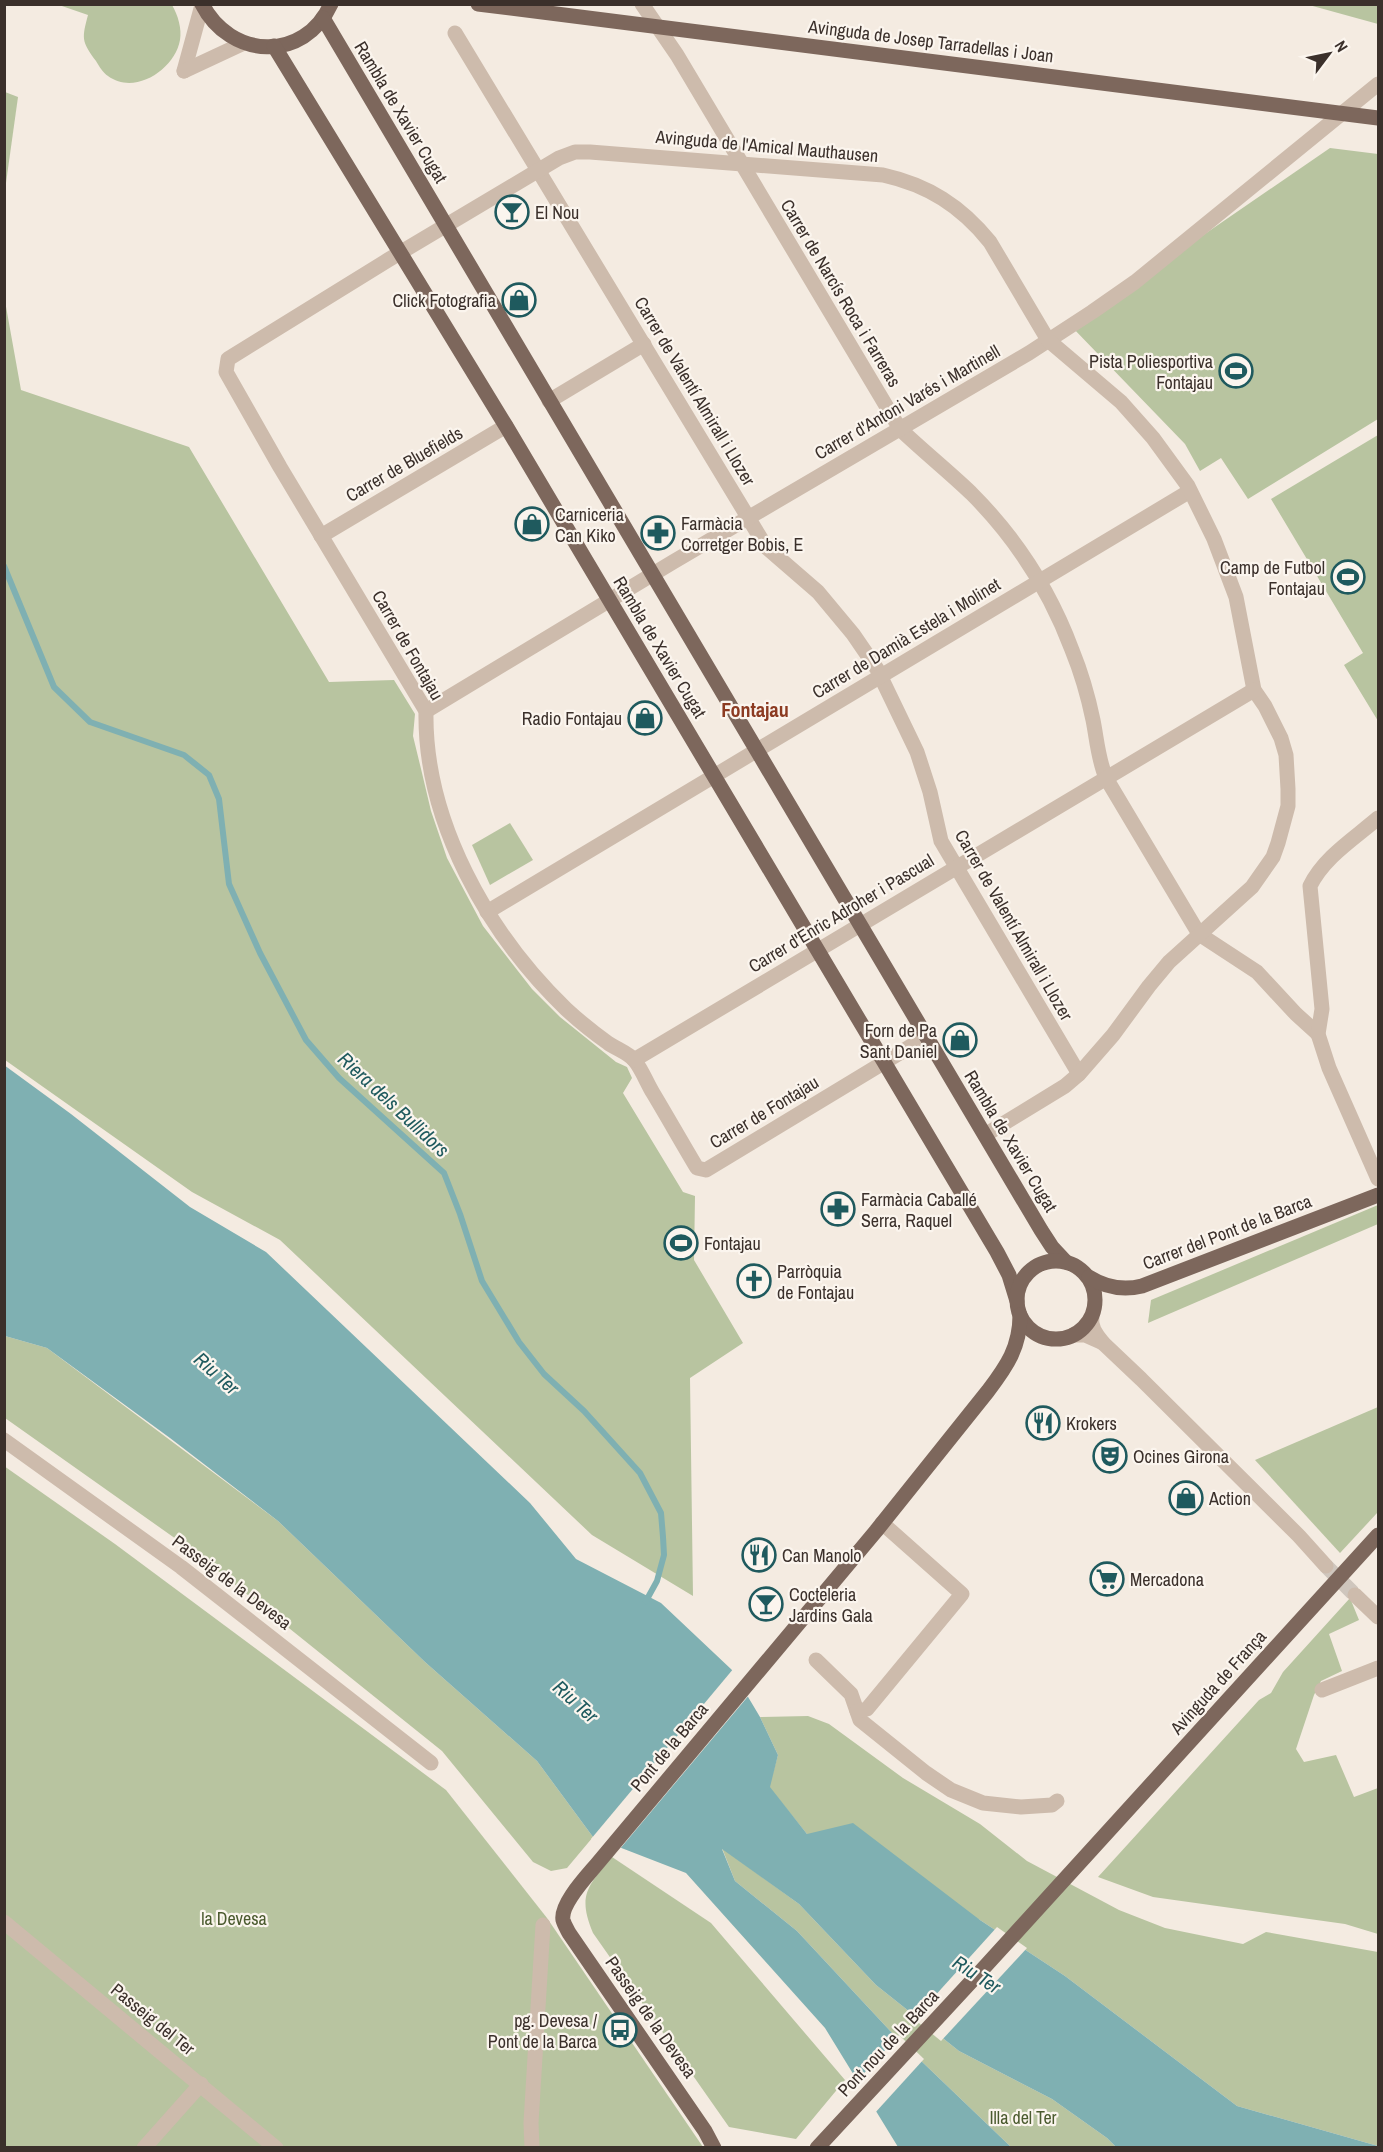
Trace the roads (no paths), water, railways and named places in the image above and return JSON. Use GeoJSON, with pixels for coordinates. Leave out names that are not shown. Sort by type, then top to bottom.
{"type":"FeatureCollection","features":[{"type":"Feature","properties":{"kind":"main road"},"geometry":{"type":"LineString","coordinates":[[202,5],[221,30],[244,44],[266,47],[303,37],[326,13],[345,4]]}},
{"type":"Feature","properties":{"kind":"main road","name":"Avinguda de Josep Tarradellas i Joan"},"geometry":{"type":"LineString","coordinates":[[478,4],[1378,118]]}},
{"type":"Feature","properties":{"kind":"main road","name":"Rambla de Xavier Cugat"},"geometry":{"type":"LineString","coordinates":[[326,13],[446,226],[756,750],[1041,1230],[1066,1262]]}},
{"type":"Feature","properties":{"kind":"main road","name":"Rambla de Xavier Cugat"},"geometry":{"type":"LineString","coordinates":[[274,46],[506,426],[997,1252],[1009,1275],[1019,1308]]}},
{"type":"Feature","properties":{"kind":"main road","name":"Carrer del Pont de la Barca"},"geometry":{"type":"LineString","coordinates":[[1089,1277],[1101,1284],[1119,1288],[1130,1289],[1142,1286],[1378,1195]]}},
{"type":"Feature","properties":{"kind":"main road"},"geometry":{"type":"LineString","coordinates":[[882,1523],[1003,1371],[1020,1334],[1019,1308],[1022,1281],[1028,1272],[1046,1262],[1066,1262],[1075,1265],[1089,1277],[1094,1286],[1096,1297],[1092,1317],[1084,1328],[1063,1339],[1042,1336],[1033,1331],[1019,1308]]}},
{"type":"Feature","properties":{"kind":"main road","name":"Pont de la Barca"},"geometry":{"type":"LineString","coordinates":[[563,1911],[584,1880],[882,1523]]}},
{"type":"Feature","properties":{"kind":"main road","name":"Avinguda de França"},"geometry":{"type":"LineString","coordinates":[[1086,1856],[1378,1535]]}},
{"type":"Feature","properties":{"kind":"main road","name":"Pont nou de la Barca"},"geometry":{"type":"LineString","coordinates":[[817,2147],[1086,1856]]}},
{"type":"Feature","properties":{"kind":"main road","name":"Passeig de la Devesa"},"geometry":{"type":"LineString","coordinates":[[563,1911],[563,1920],[569,1933],[716,2146]]}},
{"type":"Feature","properties":{"kind":"street","name":"Carrer de Narcís Roca i Farreras"},"geometry":{"type":"LineString","coordinates":[[642,4],[677,55],[900,429],[990,513],[1019,549],[1041,582],[1072,649],[1080,673],[1093,722],[1099,759],[1106,778],[1199,934]]}},
{"type":"Feature","properties":{"kind":"street"},"geometry":{"type":"LineString","coordinates":[[202,5],[184,71],[244,44]]}},
{"type":"Feature","properties":{"kind":"street","name":"Carrer de Valentí Almirall i Llozer"},"geometry":{"type":"LineString","coordinates":[[455,33],[766,547],[802,577],[833,609],[881,676],[917,752],[930,792],[938,832],[956,867],[1079,1074]]}},
{"type":"Feature","properties":{"kind":"street","name":"Carrer d'Antoni Varés i Martinell"},"geometry":{"type":"LineString","coordinates":[[426,711],[652,574],[1029,353],[1071,326],[1135,282],[1378,84]]}},
{"type":"Feature","properties":{"kind":"street","name":"Avinguda de l'Amical Mauthausen"},"geometry":{"type":"LineString","coordinates":[[446,226],[567,154],[590,152],[883,175],[900,179],[934,192],[964,213],[984,234],[1048,340],[1121,402],[1153,438],[1190,491],[1214,539],[1236,597],[1254,690],[1275,723],[1286,755],[1288,789],[1284,824],[1273,857],[1252,887],[1169,962],[1113,1035],[1079,1074],[1065,1086],[985,1135]]}},
{"type":"Feature","properties":{"kind":"street"},"geometry":{"type":"LineString","coordinates":[[400,252],[446,226]]}},
{"type":"Feature","properties":{"kind":"street","name":"Carrer de Fontajau"},"geometry":{"type":"LineString","coordinates":[[400,252],[228,359],[226,372],[426,711],[425,729],[441,809],[463,865],[487,912],[513,950],[550,994],[592,1030],[634,1060],[697,1168],[706,1170],[884,1063]]}},
{"type":"Feature","properties":{"kind":"street"},"geometry":{"type":"LineString","coordinates":[[1036,321],[1051,327],[1071,326]]}},
{"type":"Feature","properties":{"kind":"street"},"geometry":{"type":"LineString","coordinates":[[549,400],[644,344]]}},
{"type":"Feature","properties":{"kind":"street","name":"Carrer de Bluefields"},"geometry":{"type":"LineString","coordinates":[[321,536],[506,426]]}},
{"type":"Feature","properties":{"kind":"street","name":"Carrer de Damià Estela i Molinet"},"geometry":{"type":"LineString","coordinates":[[487,912],[1190,491]]}},
{"type":"Feature","properties":{"kind":"street","name":"Carrer d'Enric Adroher i Pascual"},"geometry":{"type":"LineString","coordinates":[[634,1060],[1254,690]]}},
{"type":"Feature","properties":{"kind":"street"},"geometry":{"type":"LineString","coordinates":[[1378,818],[1324,864],[1310,886],[1322,1009],[1318,1034],[1329,1068],[1378,1179]]}},
{"type":"Feature","properties":{"kind":"street"},"geometry":{"type":"LineString","coordinates":[[1199,934],[1257,972],[1318,1034]]}},
{"type":"Feature","properties":{"kind":"street"},"geometry":{"type":"LineString","coordinates":[[884,1063],[926,1036]]}},
{"type":"Feature","properties":{"kind":"street"},"geometry":{"type":"LineString","coordinates":[[1092,1317],[1094,1331],[1103,1343],[1326,1566]]}},
{"type":"Feature","properties":{"kind":"street"},"geometry":{"type":"LineString","coordinates":[[1073,1335],[1085,1335],[1103,1343]]}},
{"type":"Feature","properties":{"kind":"street","name":"Passeig de la Devesa"},"geometry":{"type":"LineString","coordinates":[[4,1440],[181,1567],[431,1763]]}},
{"type":"Feature","properties":{"kind":"street"},"geometry":{"type":"LineString","coordinates":[[882,1523],[962,1594],[862,1710],[860,1720],[926,1773],[982,1803],[1021,1807],[1052,1805],[1057,1801]]}},
{"type":"Feature","properties":{"kind":"street"},"geometry":{"type":"LineString","coordinates":[[1355,1595],[1378,1617]]}},
{"type":"Feature","properties":{"kind":"street"},"geometry":{"type":"LineString","coordinates":[[816,1660],[851,1694],[862,1710]]}},
{"type":"Feature","properties":{"kind":"street"},"geometry":{"type":"LineString","coordinates":[[1322,1690],[1378,1668]]}},
{"type":"Feature","properties":{"kind":"street","name":"Passeig del Ter"},"geometry":{"type":"LineString","coordinates":[[4,1922],[276,2148]]}},
{"type":"Feature","properties":{"kind":"street"},"geometry":{"type":"LineString","coordinates":[[532,2148],[531,2123],[543,1925]]}},
{"type":"Feature","properties":{"kind":"street"},"geometry":{"type":"LineString","coordinates":[[144,2148],[201,2084]]}},
{"type":"Feature","properties":{"kind":"water","name":"Riu Ter"},"geometry":{"type":"Polygon","coordinates":[[[4,1065],[190,1207],[266,1252],[530,1503],[576,1559],[661,1603],[732,1670],[760,1717],[778,1755],[770,1787],[807,1834],[853,1823],[980,1920],[1065,1976],[1237,2106],[1378,2147],[1116,2147],[1052,2099],[959,2051],[876,1985],[799,1904],[722,1849],[735,1881],[797,1931],[893,2034],[1011,2147],[898,2147],[825,2028],[686,1873],[593,1837],[537,1761],[425,1662],[278,1521],[47,1348],[5,1336],[4,1065]]]}},
{"type":"Feature","properties":{"kind":"waterway","name":"Riera dels Bullidors"},"geometry":{"type":"LineString","coordinates":[[4,566],[54,687],[90,722],[184,755],[209,775],[219,799],[229,884],[260,953],[306,1040],[339,1078],[444,1173],[482,1281],[519,1342],[544,1374],[584,1411],[640,1473],[661,1513],[664,1555],[657,1581],[646,1601]]}},
{"type":"Feature","properties":{"kind":"tunnel"},"geometry":{"type":"LineString","coordinates":[[1326,1566],[1355,1595]]}},
{"type":"Feature","properties":{"kind":"place","name":"El Nou"},"geometry":{"type":"Point","coordinates":[512,212]}},
{"type":"Feature","properties":{"kind":"place","name":"Click Fotografia"},"geometry":{"type":"Point","coordinates":[519,300]}},
{"type":"Feature","properties":{"kind":"place","name":"Pista Poliesportiva Fontajau"},"geometry":{"type":"Point","coordinates":[1236,371]}},
{"type":"Feature","properties":{"kind":"place","name":"Carniceria Can Kiko"},"geometry":{"type":"Point","coordinates":[532,524]}},
{"type":"Feature","properties":{"kind":"place","name":"Farmàcia Corretger Bobis, E"},"geometry":{"type":"Point","coordinates":[658,533]}},
{"type":"Feature","properties":{"kind":"place","name":"Camp de Futbol Fontajau"},"geometry":{"type":"Point","coordinates":[1348,577]}},
{"type":"Feature","properties":{"kind":"place","name":"Radio Fontajau"},"geometry":{"type":"Point","coordinates":[645,718]}},
{"type":"Feature","properties":{"kind":"place","name":"Forn de Pa Sant Daniel"},"geometry":{"type":"Point","coordinates":[960,1040]}},
{"type":"Feature","properties":{"kind":"place","name":"Farmàcia Caballé Serra, Raquel"},"geometry":{"type":"Point","coordinates":[838,1209]}},
{"type":"Feature","properties":{"kind":"place","name":"Fontajau"},"geometry":{"type":"Point","coordinates":[681,1243]}},
{"type":"Feature","properties":{"kind":"place","name":"Parròquia de Fontajau"},"geometry":{"type":"Point","coordinates":[754,1281]}},
{"type":"Feature","properties":{"kind":"place","name":"Krokers"},"geometry":{"type":"Point","coordinates":[1043,1423]}},
{"type":"Feature","properties":{"kind":"place","name":"Ocines Girona"},"geometry":{"type":"Point","coordinates":[1110,1456]}},
{"type":"Feature","properties":{"kind":"place","name":"Action"},"geometry":{"type":"Point","coordinates":[1186,1498]}},
{"type":"Feature","properties":{"kind":"place","name":"Can Manolo"},"geometry":{"type":"Point","coordinates":[759,1555]}},
{"type":"Feature","properties":{"kind":"place","name":"Mercadona"},"geometry":{"type":"Point","coordinates":[1107,1579]}},
{"type":"Feature","properties":{"kind":"place","name":"Cocteleria Jardins Gala"},"geometry":{"type":"Point","coordinates":[766,1604]}},
{"type":"Feature","properties":{"kind":"place","name":"pg. Devesa / Pont de la Barca"},"geometry":{"type":"Point","coordinates":[620,2030]}},
{"type":"Feature","properties":{"kind":"district","name":"Fontajau"},"geometry":{"type":"Point","coordinates":[755,709]}},
{"type":"Feature","properties":{"kind":"park label","name":"la Devesa"},"geometry":{"type":"Point","coordinates":[234,1918]}},
{"type":"Feature","properties":{"kind":"park label","name":"Illa del Ter"},"geometry":{"type":"Point","coordinates":[1023,2117]}}]}
